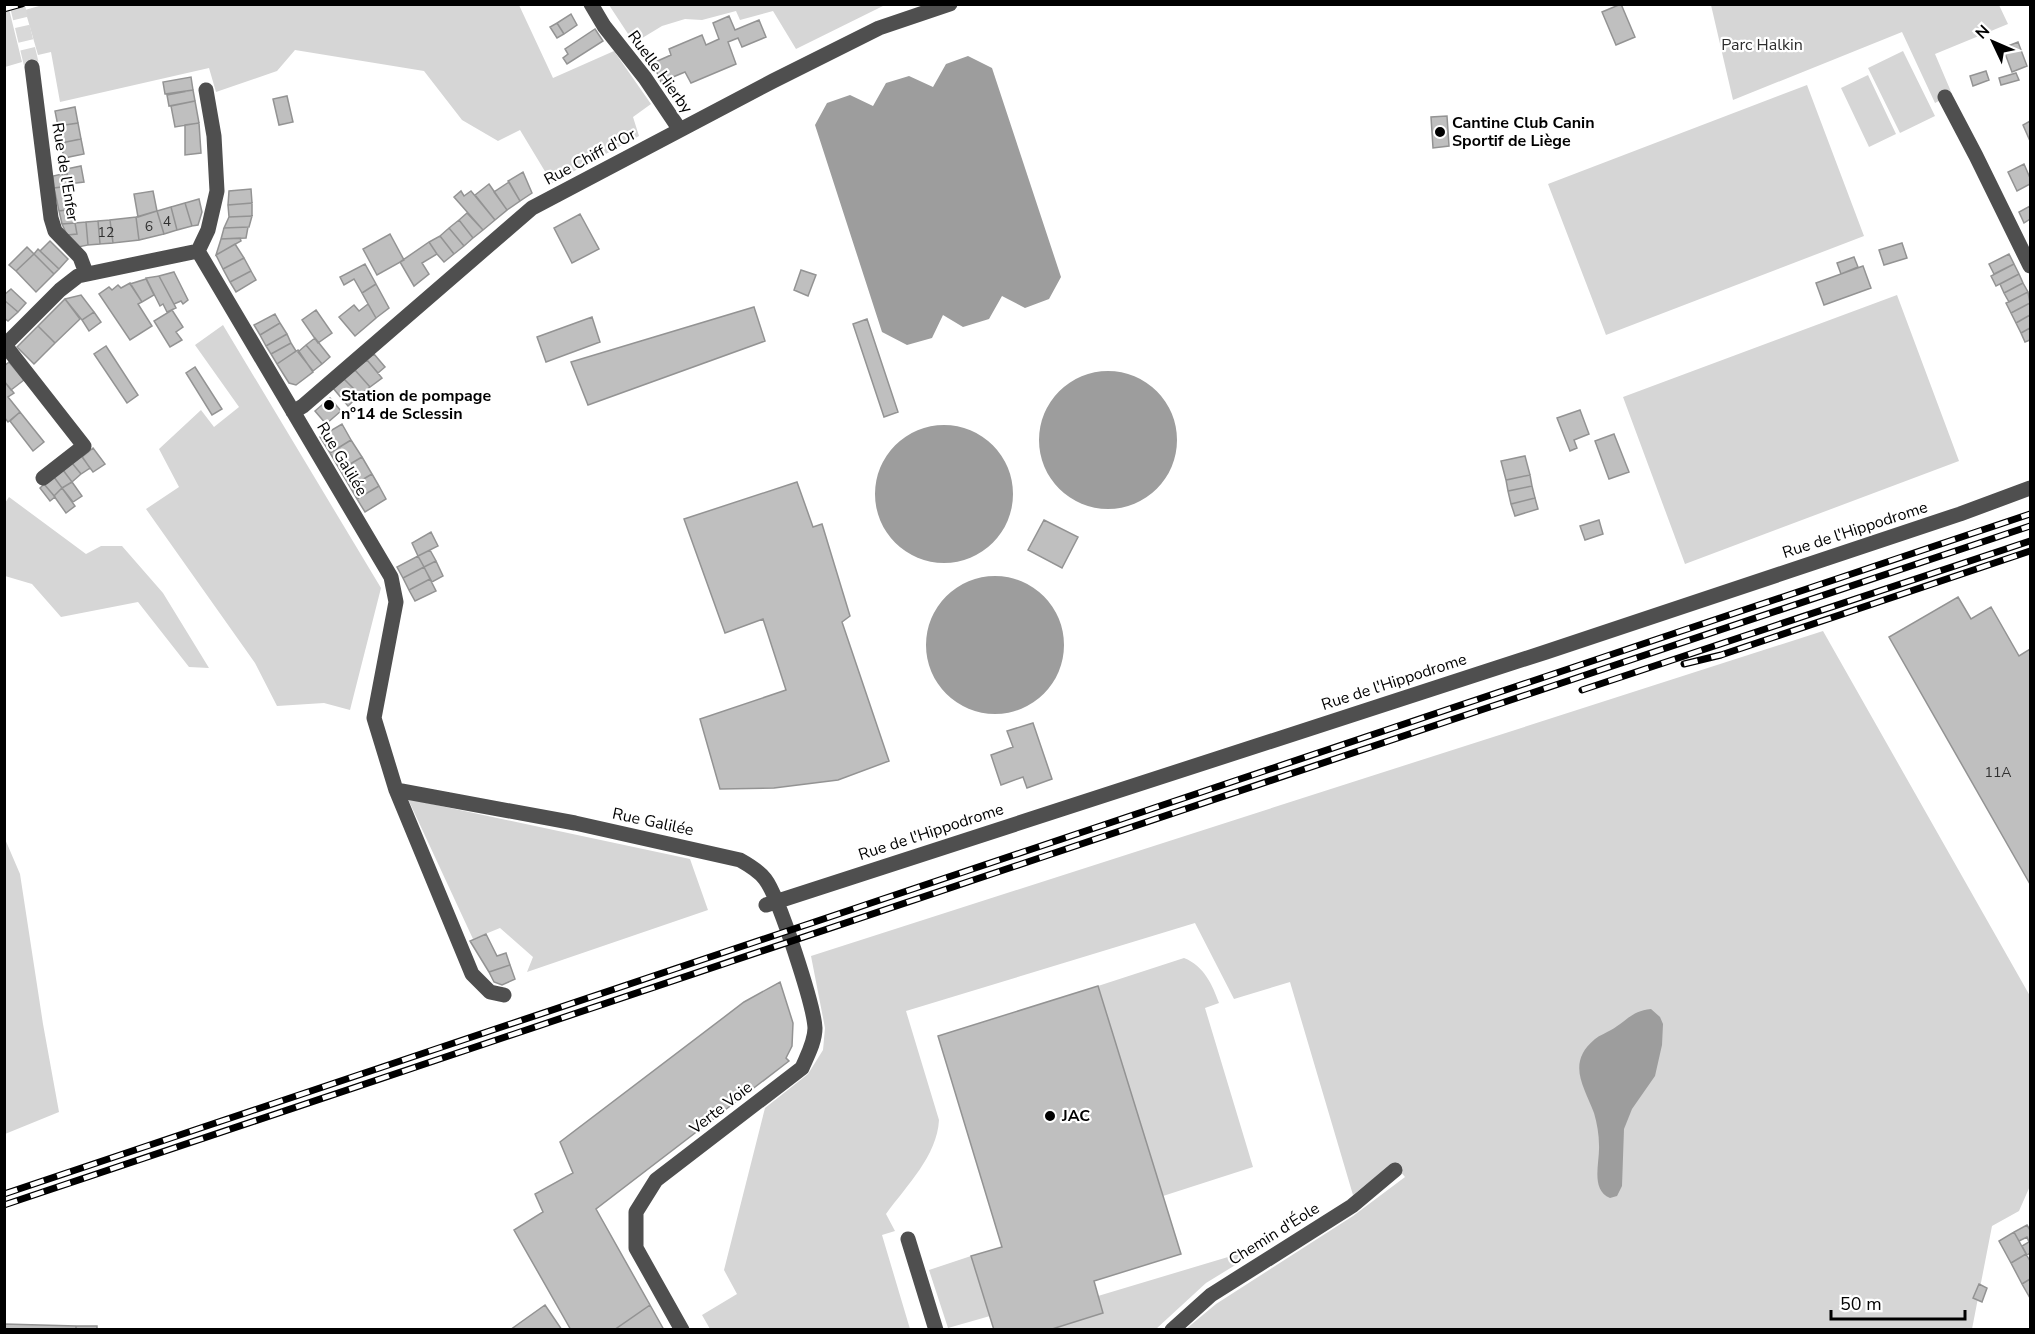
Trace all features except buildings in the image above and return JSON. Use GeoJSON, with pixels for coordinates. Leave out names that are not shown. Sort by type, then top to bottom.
{"type":"FeatureCollection","features":[{"type":"Feature","properties":{"kind":"street","name":"Ruelle Hierby"},"geometry":{"type":"LineString","coordinates":[[591,4],[604,26],[645,78],[680,130]]}},
{"type":"Feature","properties":{"kind":"street","name":"Rue Chiff d'Or"},"geometry":{"type":"LineString","coordinates":[[293,412],[532,208],[879,28],[950,4]]}},
{"type":"Feature","properties":{"kind":"street","name":"Rue de l'Enfer"},"geometry":{"type":"LineString","coordinates":[[32,67],[53,224],[55,231],[80,257],[86,273]]}},
{"type":"Feature","properties":{"kind":"street"},"geometry":{"type":"LineString","coordinates":[[43,478],[84,446],[5,346],[60,290],[78,276],[198,251],[208,230],[217,191],[214,136],[206,90]]}},
{"type":"Feature","properties":{"kind":"street"},"geometry":{"type":"LineString","coordinates":[[1945,97],[2031,266]]}},
{"type":"Feature","properties":{"kind":"street","name":"Rue Galilée"},"geometry":{"type":"LineString","coordinates":[[198,251],[391,577],[396,602],[374,718],[396,790],[472,974],[490,992],[504,995]]}},
{"type":"Feature","properties":{"kind":"street","name":"Rue de l'Hippodrome"},"geometry":{"type":"LineString","coordinates":[[772,903],[1546,652],[1960,514],[2031,488]]}},
{"type":"Feature","properties":{"kind":"street","name":"Rue Galilée"},"geometry":{"type":"LineString","coordinates":[[396,790],[575,823],[740,860],[765,879],[772,903]]}},
{"type":"Feature","properties":{"kind":"street","name":"Verte Voie"},"geometry":{"type":"LineString","coordinates":[[682,1329],[636,1248],[636,1212],[656,1180],[802,1068],[810,1049],[814,1029],[807,994],[772,903]]}},
{"type":"Feature","properties":{"kind":"street","name":"Chemin d'Éole"},"geometry":{"type":"LineString","coordinates":[[1172,1329],[1211,1295],[1352,1206],[1395,1170]]}},
{"type":"Feature","properties":{"kind":"street"},"geometry":{"type":"LineString","coordinates":[[909,1239],[936,1329]]}},
{"type":"Feature","properties":{"kind":"green space"},"geometry":{"type":"Polygon","coordinates":[[[5,4],[8,5],[22,62],[5,67],[5,4]]]}},
{"type":"Feature","properties":{"kind":"green space"},"geometry":{"type":"Polygon","coordinates":[[[46,4],[519,5],[553,78],[614,51],[651,104],[633,117],[639,136],[552,183],[520,130],[498,141],[462,120],[424,71],[295,50],[277,71],[216,92],[209,68],[60,102],[51,52],[38,55],[25,10],[46,4]]]}},
{"type":"Feature","properties":{"kind":"green space"},"geometry":{"type":"Polygon","coordinates":[[[609,5],[885,5],[796,49],[773,11],[740,20],[736,11],[702,20],[685,19],[662,26],[634,43],[609,5]]]}},
{"type":"Feature","properties":{"kind":"green space","name":"Parc Halkin"},"geometry":{"type":"Polygon","coordinates":[[[1711,5],[1999,5],[2008,24],[1935,54],[1952,94],[1935,103],[1902,32],[1733,100],[1711,5]]]}},
{"type":"Feature","properties":{"kind":"green space"},"geometry":{"type":"Polygon","coordinates":[[[1903,51],[1935,116],[1900,133],[1868,68],[1903,51]]]}},
{"type":"Feature","properties":{"kind":"green space"},"geometry":{"type":"Polygon","coordinates":[[[1868,75],[1896,134],[1869,147],[1841,88],[1868,75]]]}},
{"type":"Feature","properties":{"kind":"green space"},"geometry":{"type":"Polygon","coordinates":[[[1807,85],[1864,236],[1606,335],[1548,184],[1807,85]]]}},
{"type":"Feature","properties":{"kind":"green space"},"geometry":{"type":"Polygon","coordinates":[[[1897,295],[1959,461],[1685,564],[1623,397],[1897,295]]]}},
{"type":"Feature","properties":{"kind":"green space"},"geometry":{"type":"Polygon","coordinates":[[[223,325],[381,588],[350,710],[324,703],[277,706],[255,663],[146,509],[179,487],[159,449],[201,410],[214,427],[239,407],[195,345],[223,325]]]}},
{"type":"Feature","properties":{"kind":"green space"},"geometry":{"type":"Polygon","coordinates":[[[9,497],[86,554],[101,546],[122,546],[163,593],[209,668],[189,667],[138,602],[61,617],[32,584],[5,576],[5,503],[9,497]]]}},
{"type":"Feature","properties":{"kind":"green space"},"geometry":{"type":"Polygon","coordinates":[[[1823,631],[2030,996],[2030,1186],[2019,1211],[1992,1226],[1972,1329],[1186,1329],[1216,1304],[1353,1216],[1405,1177],[1393,1163],[1353,1195],[1290,982],[1234,999],[1195,923],[906,1011],[939,1120],[933,1146],[927,1158],[886,1214],[895,1231],[882,1235],[910,1329],[710,1329],[702,1315],[737,1294],[724,1270],[765,1108],[808,1074],[823,1050],[825,1028],[811,956],[1823,631]]]}},
{"type":"Feature","properties":{"kind":"green space"},"geometry":{"type":"Polygon","coordinates":[[[408,799],[690,859],[708,910],[527,972],[533,957],[500,928],[473,939],[408,799]]]}},
{"type":"Feature","properties":{"kind":"green space"},"geometry":{"type":"Polygon","coordinates":[[[5,839],[20,874],[59,1112],[5,1134],[5,839]]]}},
{"type":"Feature","properties":{"kind":"green space"},"geometry":{"type":"Polygon","coordinates":[[[1184,958],[1202,971],[1219,1003],[1205,1008],[1253,1167],[1163,1196],[1098,986],[1184,958]]]}},
{"type":"Feature","properties":{"kind":"green space"},"geometry":{"type":"Polygon","coordinates":[[[1268,1245],[1206,1283],[1156,1329],[1049,1330],[1103,1313],[1098,1296],[1268,1245]]]}},
{"type":"Feature","properties":{"kind":"green space"},"geometry":{"type":"Polygon","coordinates":[[[971,1256],[990,1316],[948,1328],[929,1270],[971,1256]]]}},
{"type":"Feature","properties":{"kind":"shaded area"},"geometry":{"type":"Polygon","coordinates":[[[968,56],[992,68],[1061,277],[1049,299],[1025,308],[1002,296],[989,319],[963,327],[943,315],[932,338],[907,345],[882,332],[815,125],[827,103],[850,95],[873,106],[886,83],[909,76],[933,87],[946,64],[968,56]]]}},
{"type":"Feature","properties":{"kind":"shaded area"},"geometry":{"type":"Polygon","coordinates":[[[1108,371],[1135,376],[1147,382],[1157,391],[1166,401],[1172,413],[1177,440],[1172,467],[1166,479],[1157,489],[1147,498],[1135,504],[1108,509],[1081,504],[1069,498],[1059,489],[1050,479],[1044,467],[1039,440],[1044,413],[1050,401],[1059,391],[1069,382],[1081,376],[1108,371]]]}},
{"type":"Feature","properties":{"kind":"shaded area"},"geometry":{"type":"Polygon","coordinates":[[[944,425],[971,430],[983,436],[993,445],[1002,455],[1008,467],[1013,494],[1008,521],[1002,533],[993,543],[983,552],[971,558],[944,563],[917,558],[905,552],[895,543],[886,533],[880,521],[875,494],[880,467],[886,455],[895,445],[905,436],[917,430],[944,425]]]}},
{"type":"Feature","properties":{"kind":"shaded area"},"geometry":{"type":"Polygon","coordinates":[[[995,576],[1022,581],[1034,587],[1044,596],[1053,606],[1059,618],[1064,645],[1059,672],[1053,684],[1044,694],[1034,703],[1022,709],[995,714],[968,709],[956,703],[946,694],[937,684],[931,672],[926,645],[931,618],[937,606],[946,596],[956,587],[968,581],[995,576]]]}},
{"type":"Feature","properties":{"kind":"shaded area"},"geometry":{"type":"Polygon","coordinates":[[[1651,1009],[1660,1017],[1663,1024],[1662,1045],[1655,1076],[1632,1109],[1624,1129],[1622,1186],[1617,1196],[1610,1198],[1600,1189],[1598,1182],[1598,1133],[1594,1113],[1582,1084],[1579,1066],[1586,1048],[1597,1038],[1634,1014],[1651,1009]]]}},
{"type":"Feature","properties":{"kind":"tunnel"},"geometry":{"type":"LineString","coordinates":[[17,4],[32,67]]}},
{"type":"Feature","properties":{"kind":"railway"},"geometry":{"type":"LineString","coordinates":[[4,9],[22,4]]}},
{"type":"Feature","properties":{"kind":"railway"},"geometry":{"type":"LineString","coordinates":[[4,1194],[2030,514]]}},
{"type":"Feature","properties":{"kind":"railway"},"geometry":{"type":"LineString","coordinates":[[4,1205],[2030,526]]}},
{"type":"Feature","properties":{"kind":"railway"},"geometry":{"type":"LineString","coordinates":[[1582,690],[2030,541]]}},
{"type":"Feature","properties":{"kind":"railway"},"geometry":{"type":"LineString","coordinates":[[1684,664],[1721,655],[2030,551]]}},
{"type":"Feature","properties":{"kind":"place","name":"Cantine Club Canin Sportif de Liège"},"geometry":{"type":"Point","coordinates":[1440,132]}},
{"type":"Feature","properties":{"kind":"place","name":"Station de pompage n°14 de Sclessin"},"geometry":{"type":"Point","coordinates":[329,405]}},
{"type":"Feature","properties":{"kind":"place","name":"JAC"},"geometry":{"type":"Point","coordinates":[1050,1116]}}]}
